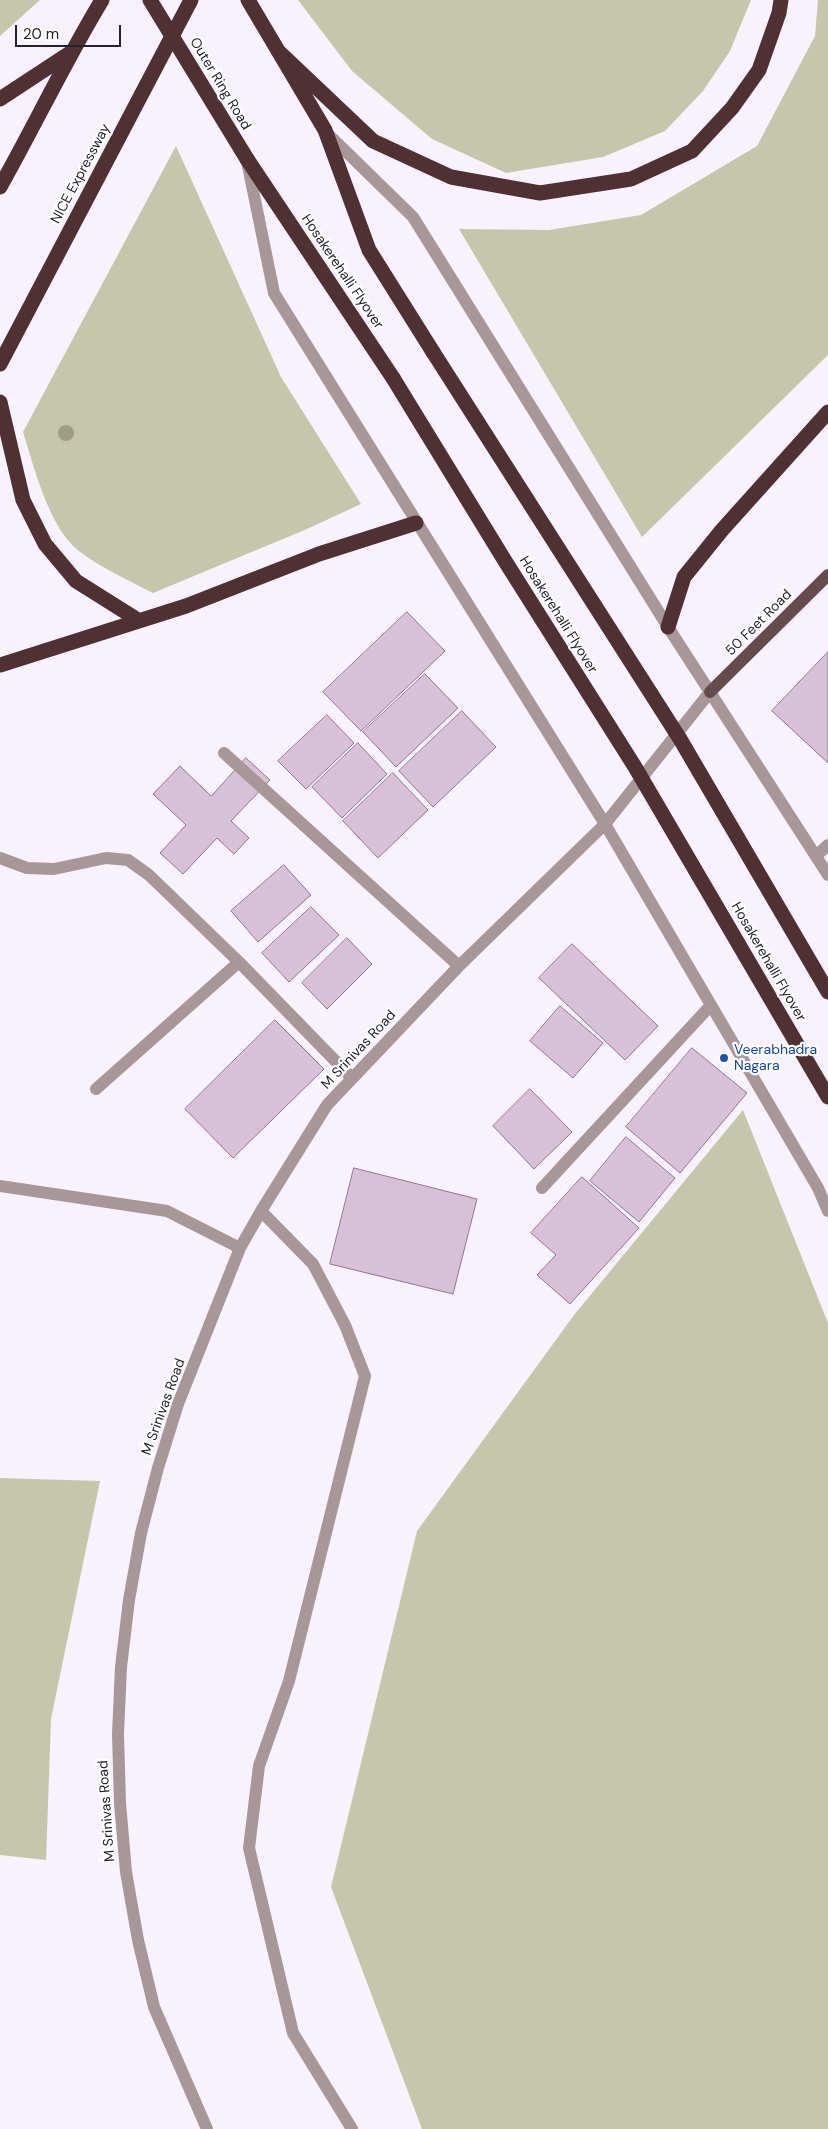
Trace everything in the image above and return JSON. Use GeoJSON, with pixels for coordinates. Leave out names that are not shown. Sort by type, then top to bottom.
{"type":"FeatureCollection","features":[{"type":"Feature","properties":{"kind":"highway"},"geometry":{"type":"LineString","coordinates":[[0,187],[37,122],[70,52],[102,0]]}},
{"type":"Feature","properties":{"kind":"highway","name":"Outer Ring Road"},"geometry":{"type":"LineString","coordinates":[[150,0],[247,159]]}},
{"type":"Feature","properties":{"kind":"highway","name":"NICE Expressway"},"geometry":{"type":"LineString","coordinates":[[0,364],[191,0]]}},
{"type":"Feature","properties":{"kind":"highway"},"geometry":{"type":"LineString","coordinates":[[248,0],[325,130],[369,250],[680,739],[828,992]]}},
{"type":"Feature","properties":{"kind":"highway"},"geometry":{"type":"LineString","coordinates":[[278,51],[373,141],[451,177],[540,193],[631,179],[692,152],[732,108],[759,70],[778,13],[780,0]]}},
{"type":"Feature","properties":{"kind":"highway"},"geometry":{"type":"LineString","coordinates":[[0,98],[70,52]]}},
{"type":"Feature","properties":{"kind":"highway","name":"Hosakerehalli Flyover"},"geometry":{"type":"LineString","coordinates":[[247,159],[393,378],[505,561],[635,767],[828,1097]]}},
{"type":"Feature","properties":{"kind":"highway"},"geometry":{"type":"LineString","coordinates":[[0,402],[23,500],[45,544],[76,581],[138,620]]}},
{"type":"Feature","properties":{"kind":"highway"},"geometry":{"type":"LineString","coordinates":[[668,627],[684,576],[722,530],[828,412]]}},
{"type":"Feature","properties":{"kind":"highway"},"geometry":{"type":"LineString","coordinates":[[0,665],[186,606],[319,554],[416,523]]}},
{"type":"Feature","properties":{"kind":"main road","name":"50 Feet Road"},"geometry":{"type":"LineString","coordinates":[[710,692],[828,575]]}},
{"type":"Feature","properties":{"kind":"street"},"geometry":{"type":"LineString","coordinates":[[325,130],[413,217],[668,627],[828,875]]}},
{"type":"Feature","properties":{"kind":"street"},"geometry":{"type":"LineString","coordinates":[[247,159],[274,293],[604,824],[818,1188],[828,1211]]}},
{"type":"Feature","properties":{"kind":"street","name":"M Srinivas Road"},"geometry":{"type":"LineString","coordinates":[[207,2129],[154,2008],[138,1940],[126,1872],[120,1803],[118,1734],[121,1667],[129,1600],[141,1533],[158,1468],[178,1404],[240,1248],[327,1105],[459,966],[604,824],[710,692]]}},
{"type":"Feature","properties":{"kind":"street"},"geometry":{"type":"LineString","coordinates":[[224,753],[459,966]]}},
{"type":"Feature","properties":{"kind":"street"},"geometry":{"type":"LineString","coordinates":[[816,856],[828,845]]}},
{"type":"Feature","properties":{"kind":"street"},"geometry":{"type":"LineString","coordinates":[[0,858],[27,868],[54,869],[106,858],[128,860],[149,875],[239,962],[352,1078]]}},
{"type":"Feature","properties":{"kind":"street"},"geometry":{"type":"LineString","coordinates":[[96,1089],[239,962]]}},
{"type":"Feature","properties":{"kind":"street"},"geometry":{"type":"LineString","coordinates":[[542,1188],[711,1004]]}},
{"type":"Feature","properties":{"kind":"street"},"geometry":{"type":"LineString","coordinates":[[0,1186],[167,1211],[240,1248]]}},
{"type":"Feature","properties":{"kind":"street"},"geometry":{"type":"LineString","coordinates":[[261,1211],[313,1264],[345,1325],[365,1376],[289,1681],[259,1766],[249,1848],[293,2033],[352,2129]]}},
{"type":"Feature","properties":{"kind":"green space"},"geometry":{"type":"Polygon","coordinates":[[[0,0],[40,0],[0,36],[0,0]]]}},
{"type":"Feature","properties":{"kind":"green space"},"geometry":{"type":"Polygon","coordinates":[[[298,0],[751,0],[730,51],[703,91],[665,131],[603,157],[506,173],[432,139],[352,71],[298,0]]]}},
{"type":"Feature","properties":{"kind":"green space"},"geometry":{"type":"Polygon","coordinates":[[[818,0],[828,0],[828,355],[642,537],[459,229],[549,230],[641,215],[757,146],[815,36],[818,0]]]}},
{"type":"Feature","properties":{"kind":"green space"},"geometry":{"type":"Polygon","coordinates":[[[176,146],[281,377],[361,504],[307,529],[153,593],[96,563],[68,541],[59,528],[44,496],[23,432],[176,146]]]}},
{"type":"Feature","properties":{"kind":"green space"},"geometry":{"type":"Polygon","coordinates":[[[743,1110],[828,1323],[828,2129],[422,2129],[331,1887],[417,1531],[574,1315],[743,1110]]]}},
{"type":"Feature","properties":{"kind":"green space"},"geometry":{"type":"Polygon","coordinates":[[[0,1478],[100,1481],[51,1719],[46,1860],[0,1855],[0,1478]]]}},
{"type":"Feature","properties":{"kind":"building"},"geometry":{"type":"Polygon","coordinates":[[[407,612],[445,651],[361,731],[323,692],[407,612]]]}},
{"type":"Feature","properties":{"kind":"building"},"geometry":{"type":"Polygon","coordinates":[[[828,652],[828,763],[772,711],[828,652]]]}},
{"type":"Feature","properties":{"kind":"building"},"geometry":{"type":"Polygon","coordinates":[[[425,674],[458,708],[396,767],[363,732],[425,674]]]}},
{"type":"Feature","properties":{"kind":"building"},"geometry":{"type":"Polygon","coordinates":[[[462,711],[496,747],[433,807],[399,771],[462,711]]]}},
{"type":"Feature","properties":{"kind":"building"},"geometry":{"type":"Polygon","coordinates":[[[327,715],[354,743],[306,789],[278,761],[327,715]]]}},
{"type":"Feature","properties":{"kind":"building"},"geometry":{"type":"Polygon","coordinates":[[[358,743],[387,774],[342,818],[312,787],[358,743]]]}},
{"type":"Feature","properties":{"kind":"building"},"geometry":{"type":"Polygon","coordinates":[[[246,758],[270,780],[231,821],[249,838],[234,854],[217,838],[183,874],[160,853],[186,825],[153,794],[180,766],[211,796],[246,758]]]}},
{"type":"Feature","properties":{"kind":"building"},"geometry":{"type":"Polygon","coordinates":[[[393,773],[428,810],[378,858],[343,821],[393,773]]]}},
{"type":"Feature","properties":{"kind":"building"},"geometry":{"type":"Polygon","coordinates":[[[284,865],[311,895],[258,942],[231,911],[284,865]]]}},
{"type":"Feature","properties":{"kind":"building"},"geometry":{"type":"Polygon","coordinates":[[[311,907],[339,935],[289,982],[262,953],[311,907]]]}},
{"type":"Feature","properties":{"kind":"building"},"geometry":{"type":"Polygon","coordinates":[[[347,938],[372,964],[327,1009],[302,983],[347,938]]]}},
{"type":"Feature","properties":{"kind":"building"},"geometry":{"type":"Polygon","coordinates":[[[572,944],[658,1026],[625,1060],[539,978],[572,944]]]}},
{"type":"Feature","properties":{"kind":"building"},"geometry":{"type":"Polygon","coordinates":[[[560,1006],[603,1043],[573,1078],[530,1041],[560,1006]]]}},
{"type":"Feature","properties":{"kind":"building"},"geometry":{"type":"Polygon","coordinates":[[[275,1020],[324,1069],[233,1158],[185,1109],[275,1020]]]}},
{"type":"Feature","properties":{"kind":"building"},"geometry":{"type":"Polygon","coordinates":[[[692,1048],[747,1093],[680,1173],[626,1127],[692,1048]]]}},
{"type":"Feature","properties":{"kind":"building"},"geometry":{"type":"Polygon","coordinates":[[[530,1089],[572,1132],[534,1169],[493,1126],[530,1089]]]}},
{"type":"Feature","properties":{"kind":"building"},"geometry":{"type":"Polygon","coordinates":[[[626,1137],[675,1178],[639,1222],[590,1181],[626,1137]]]}},
{"type":"Feature","properties":{"kind":"building"},"geometry":{"type":"Polygon","coordinates":[[[354,1168],[477,1199],[453,1294],[330,1264],[354,1168]]]}},
{"type":"Feature","properties":{"kind":"building"},"geometry":{"type":"Polygon","coordinates":[[[582,1177],[639,1228],[570,1304],[537,1275],[556,1255],[531,1233],[582,1177]]]}},
{"type":"Feature","properties":{"kind":"place","name":"Veerabhadra Nagara"},"geometry":{"type":"Point","coordinates":[724,1058]}}]}
